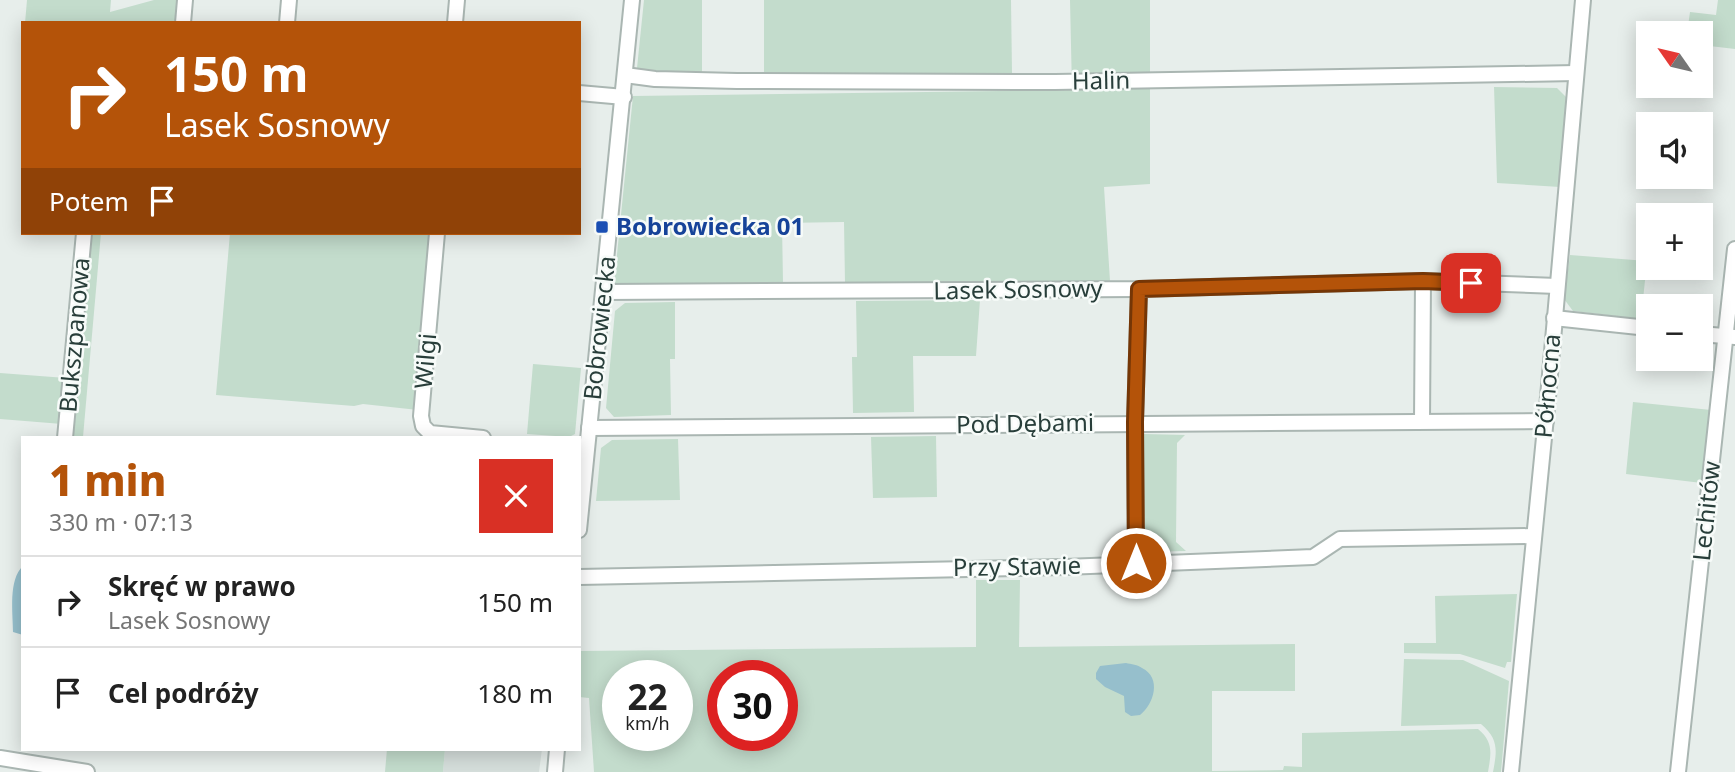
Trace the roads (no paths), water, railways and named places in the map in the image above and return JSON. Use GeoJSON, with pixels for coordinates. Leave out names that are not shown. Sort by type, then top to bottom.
{"type":"FeatureCollection","features":[{"type":"Feature","properties":{"kind":"street"},"geometry":{"type":"LineString","coordinates":[[183,21],[185,0]]}},
{"type":"Feature","properties":{"kind":"street"},"geometry":{"type":"LineString","coordinates":[[287,21],[289,0]]}},
{"type":"Feature","properties":{"kind":"street"},"geometry":{"type":"LineString","coordinates":[[455,21],[457,0]]}},
{"type":"Feature","properties":{"kind":"street","name":"Bobrowiecka"},"geometry":{"type":"LineString","coordinates":[[581,488],[583,447],[589,428],[604,292],[632,0]]}},
{"type":"Feature","properties":{"kind":"street","name":"Północna"},"geometry":{"type":"LineString","coordinates":[[1511,772],[1546,421],[1583,0]]}},
{"type":"Feature","properties":{"kind":"street","name":"Halin"},"geometry":{"type":"LineString","coordinates":[[625,75],[655,79],[737,81],[1055,82],[1576,73]]}},
{"type":"Feature","properties":{"kind":"street"},"geometry":{"type":"LineString","coordinates":[[581,93],[624,97]]}},
{"type":"Feature","properties":{"kind":"street","name":"Bukszpanowa"},"geometry":{"type":"LineString","coordinates":[[65,436],[84,235]]}},
{"type":"Feature","properties":{"kind":"street","name":"Wilgi"},"geometry":{"type":"LineString","coordinates":[[437,235],[421,416],[430,433],[462,436]]}},
{"type":"Feature","properties":{"kind":"street","name":"Lechitów"},"geometry":{"type":"LineString","coordinates":[[1678,772],[1730,337],[1735,249]]}},
{"type":"Feature","properties":{"kind":"street"},"geometry":{"type":"LineString","coordinates":[[1423,281],[1423,421]]}},
{"type":"Feature","properties":{"kind":"street","name":"Lasek Sosnowy"},"geometry":{"type":"LineString","coordinates":[[604,292],[1139,289],[1423,281],[1557,286]]}},
{"type":"Feature","properties":{"kind":"street"},"geometry":{"type":"LineString","coordinates":[[1136,563],[1135,422],[1139,289]]}},
{"type":"Feature","properties":{"kind":"street"},"geometry":{"type":"LineString","coordinates":[[1554,318],[1636,327]]}},
{"type":"Feature","properties":{"kind":"street","name":"Pod Dębami"},"geometry":{"type":"LineString","coordinates":[[589,428],[1546,421]]}},
{"type":"Feature","properties":{"kind":"street","name":"Przy Stawie"},"geometry":{"type":"LineString","coordinates":[[581,576],[999,568],[1313,557],[1340,539],[1534,536]]}},
{"type":"Feature","properties":{"kind":"street"},"geometry":{"type":"LineString","coordinates":[[555,772],[557,751]]}},
{"type":"Feature","properties":{"kind":"street"},"geometry":{"type":"LineString","coordinates":[[0,758],[36,756],[87,772]]}},
{"type":"Feature","properties":{"kind":"water"},"geometry":{"type":"Polygon","coordinates":[[[21,568],[21,634],[13,632],[13,588],[21,568]]]}},
{"type":"Feature","properties":{"kind":"water"},"geometry":{"type":"Polygon","coordinates":[[[1126,663],[1139,666],[1148,672],[1154,684],[1152,698],[1140,715],[1131,716],[1125,712],[1124,696],[1105,687],[1096,679],[1100,666],[1126,663]]]}},
{"type":"Feature","properties":{"kind":"place","name":"Bobrowiecka 01"},"geometry":{"type":"Point","coordinates":[602,227]}}]}
